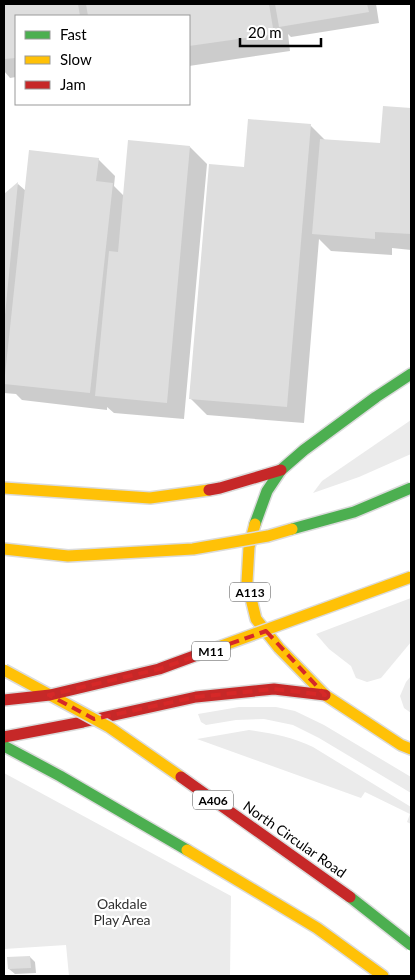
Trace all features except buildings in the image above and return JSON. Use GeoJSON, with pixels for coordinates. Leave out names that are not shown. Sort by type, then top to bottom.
{"type":"FeatureCollection","features":[{"type":"Feature","properties":{"kind":"highway","name":"A113"},"geometry":{"type":"LineString","coordinates":[[411,374],[376,397],[304,450],[282,470],[267,492],[257,514],[249,547],[247,582],[256,619],[279,648],[326,695],[401,745],[411,749]]}},
{"type":"Feature","properties":{"kind":"highway"},"geometry":{"type":"LineString","coordinates":[[4,488],[150,498],[220,488],[282,470]]}},
{"type":"Feature","properties":{"kind":"highway"},"geometry":{"type":"LineString","coordinates":[[4,549],[68,556],[193,549],[268,536],[316,523],[354,512],[411,488]]}},
{"type":"Feature","properties":{"kind":"highway","name":"M11"},"geometry":{"type":"LineString","coordinates":[[4,700],[50,694],[158,669],[411,577]]}},
{"type":"Feature","properties":{"kind":"highway","name":"North Circular Road"},"geometry":{"type":"LineString","coordinates":[[4,670],[109,727],[339,888],[411,945]]}},
{"type":"Feature","properties":{"kind":"highway"},"geometry":{"type":"LineString","coordinates":[[4,737],[74,724],[196,697],[274,689],[326,695]]}},
{"type":"Feature","properties":{"kind":"highway"},"geometry":{"type":"LineString","coordinates":[[4,746],[60,776],[317,928],[383,976]]}},
{"type":"Feature","properties":{"kind":"highlighted area"},"geometry":{"type":"Polygon","coordinates":[[[266,631],[325,695],[274,689],[196,697],[94,719],[49,695],[159,669],[266,631]]]}},
{"type":"Feature","properties":{"kind":"green space"},"geometry":{"type":"Polygon","coordinates":[[[411,420],[411,454],[359,477],[313,493],[322,481],[411,420]]]}},
{"type":"Feature","properties":{"kind":"green space"},"geometry":{"type":"Polygon","coordinates":[[[411,598],[411,642],[381,678],[367,682],[356,678],[351,666],[329,649],[316,634],[411,598]]]}},
{"type":"Feature","properties":{"kind":"green space"},"geometry":{"type":"Polygon","coordinates":[[[411,676],[411,713],[404,708],[400,696],[411,676]]]}},
{"type":"Feature","properties":{"kind":"green space"},"geometry":{"type":"Polygon","coordinates":[[[239,707],[276,707],[295,711],[324,725],[411,777],[411,793],[319,738],[293,725],[264,719],[236,720],[206,725],[201,722],[198,714],[239,707]]]}},
{"type":"Feature","properties":{"kind":"green space"},"geometry":{"type":"Polygon","coordinates":[[[249,730],[282,736],[313,747],[411,807],[411,824],[407,822],[410,814],[365,792],[361,798],[197,739],[249,730]]]}},
{"type":"Feature","properties":{"kind":"green space","name":"Oakdale Play Area"},"geometry":{"type":"Polygon","coordinates":[[[4,773],[231,896],[230,976],[69,976],[66,945],[4,949],[4,773]]]}},
{"type":"Feature","properties":{"kind":"traffic: fast"},"geometry":{"type":"LineString","coordinates":[[255,524],[267,491],[281,470],[304,450],[376,397],[411,374]]}},
{"type":"Feature","properties":{"kind":"traffic: fast"},"geometry":{"type":"LineString","coordinates":[[292,529],[354,512],[411,488]]}},
{"type":"Feature","properties":{"kind":"traffic: fast"},"geometry":{"type":"LineString","coordinates":[[4,746],[60,776],[187,850]]}},
{"type":"Feature","properties":{"kind":"traffic: fast"},"geometry":{"type":"LineString","coordinates":[[350,897],[411,945]]}},
{"type":"Feature","properties":{"kind":"traffic: slow"},"geometry":{"type":"LineString","coordinates":[[4,488],[150,498],[209,490]]}},
{"type":"Feature","properties":{"kind":"traffic: slow"},"geometry":{"type":"LineString","coordinates":[[255,524],[249,547],[247,582],[256,619],[279,648],[325,695],[401,745],[411,749]]}},
{"type":"Feature","properties":{"kind":"traffic: slow"},"geometry":{"type":"LineString","coordinates":[[4,549],[68,556],[193,549],[268,536],[292,529]]}},
{"type":"Feature","properties":{"kind":"traffic: slow"},"geometry":{"type":"LineString","coordinates":[[216,648],[411,577]]}},
{"type":"Feature","properties":{"kind":"traffic: slow"},"geometry":{"type":"LineString","coordinates":[[4,670],[109,727],[181,777]]}},
{"type":"Feature","properties":{"kind":"traffic: slow"},"geometry":{"type":"LineString","coordinates":[[187,850],[317,928],[383,976]]}},
{"type":"Feature","properties":{"kind":"traffic: jam"},"geometry":{"type":"LineString","coordinates":[[209,490],[281,470]]}},
{"type":"Feature","properties":{"kind":"traffic: jam"},"geometry":{"type":"LineString","coordinates":[[4,700],[50,695],[159,669],[216,648]]}},
{"type":"Feature","properties":{"kind":"traffic: jam"},"geometry":{"type":"LineString","coordinates":[[4,737],[196,697],[274,689],[325,695]]}},
{"type":"Feature","properties":{"kind":"traffic: jam"},"geometry":{"type":"LineString","coordinates":[[181,777],[350,897]]}}]}
